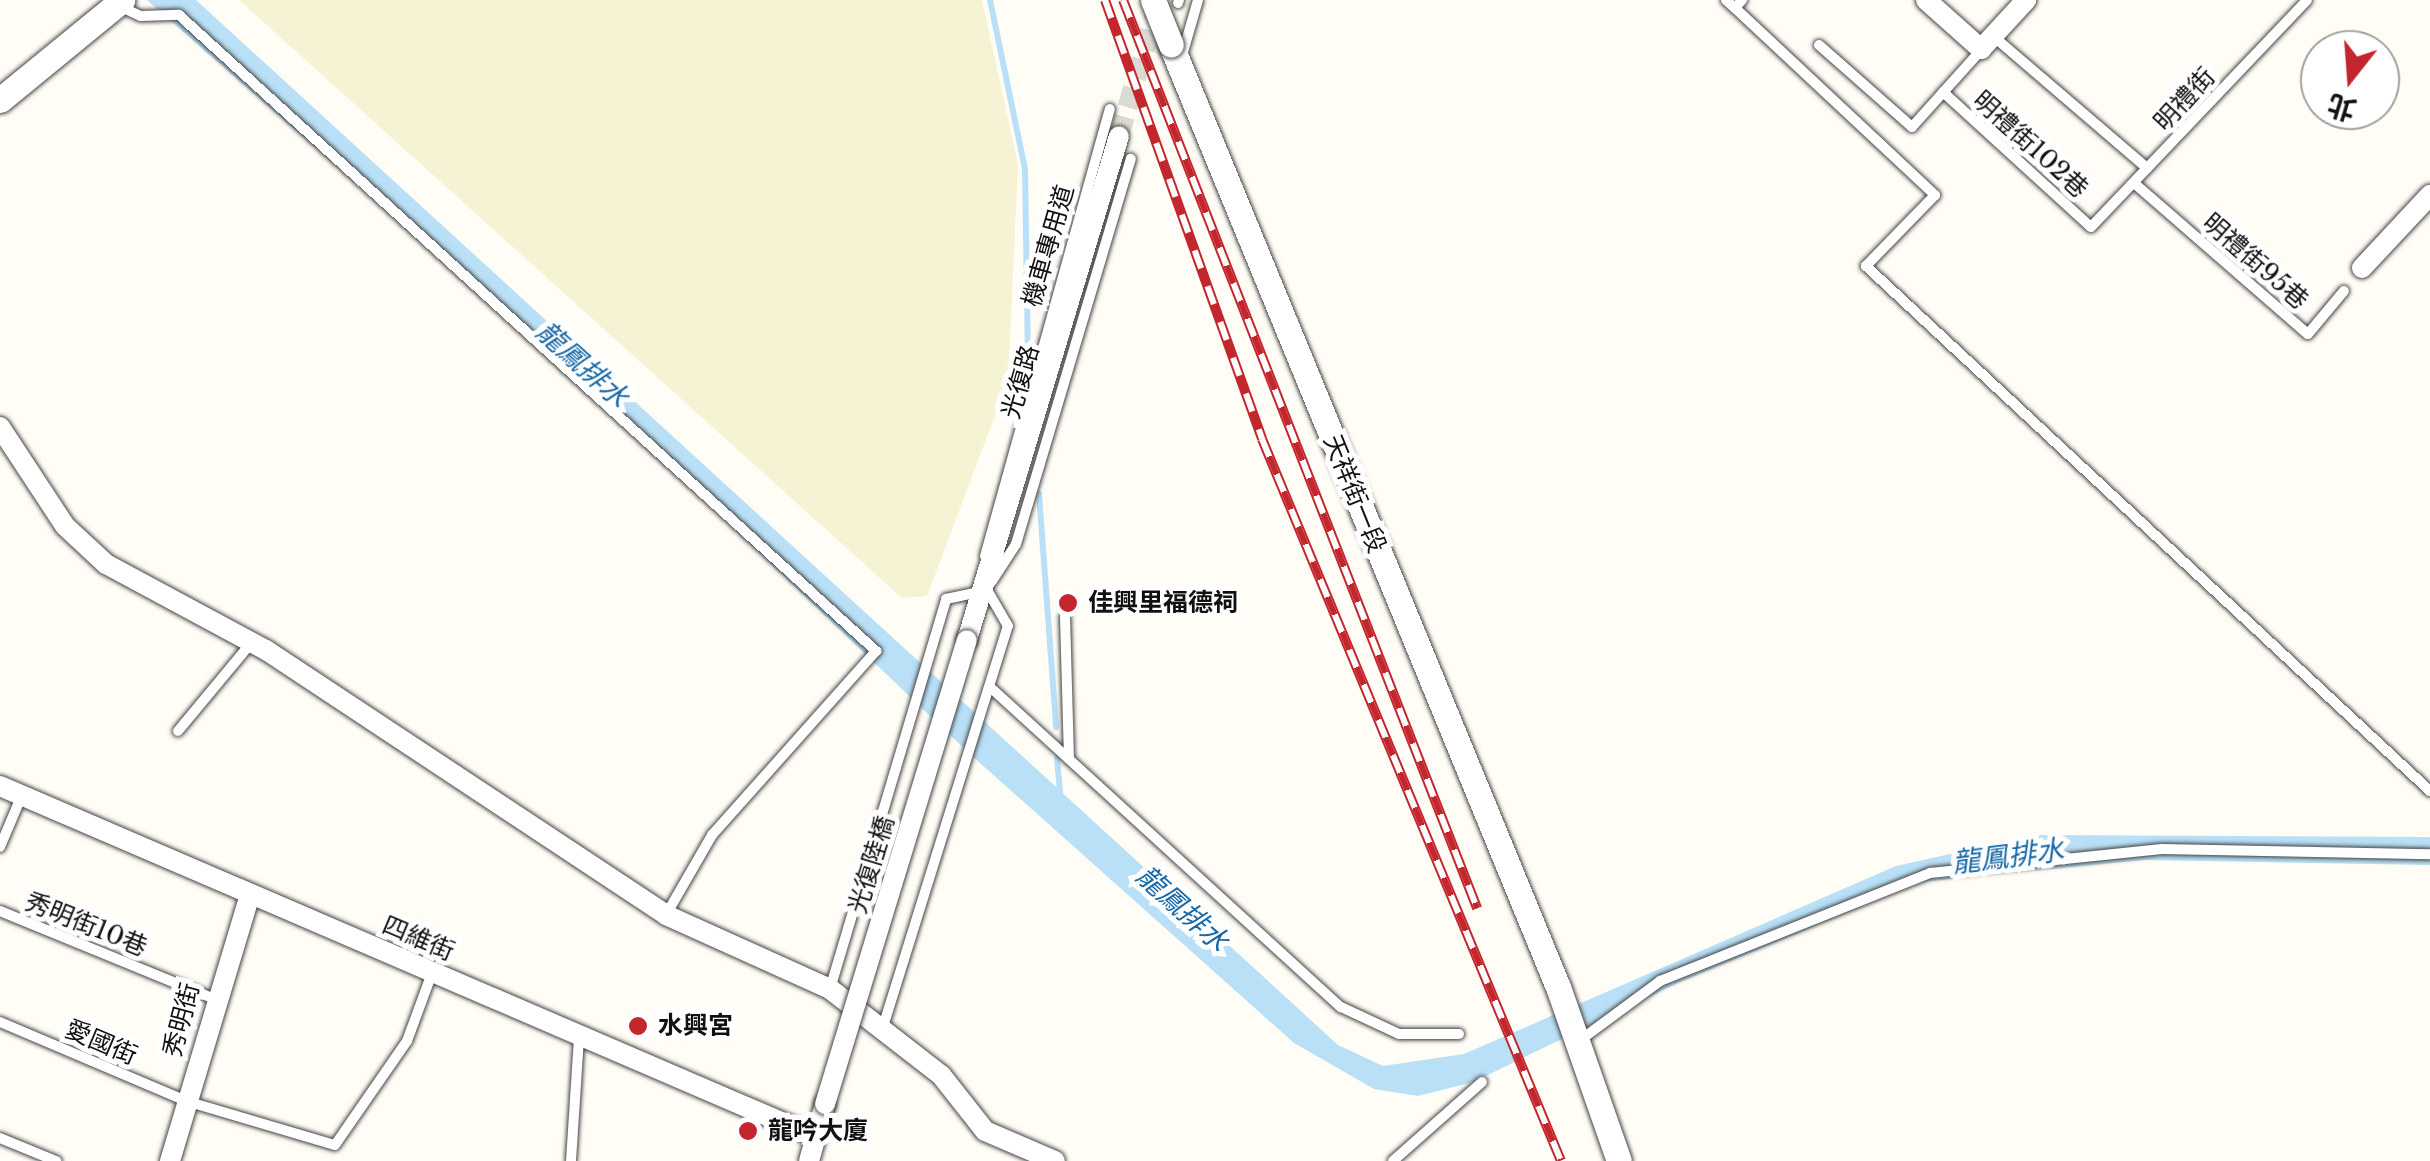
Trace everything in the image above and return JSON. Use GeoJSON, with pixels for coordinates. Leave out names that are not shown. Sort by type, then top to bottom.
{"type":"FeatureCollection","features":[{"type":"Feature","properties":{"kind":"street"},"geometry":{"type":"LineString","coordinates":[[1926,0],[1987,43],[2026,0]]}},
{"type":"Feature","properties":{"kind":"street","name":"天祥街一段"},"geometry":{"type":"LineString","coordinates":[[1170,1],[1175,55],[1558,987],[1577,1043]]}},
{"type":"Feature","properties":{"kind":"street"},"geometry":{"type":"LineString","coordinates":[[0,100],[119,2]]}},
{"type":"Feature","properties":{"kind":"street","name":"光復路"},"geometry":{"type":"LineString","coordinates":[[966,640],[986,591],[1119,136]]}},
{"type":"Feature","properties":{"kind":"street"},"geometry":{"type":"LineString","coordinates":[[2362,268],[2430,195]]}},
{"type":"Feature","properties":{"kind":"street"},"geometry":{"type":"LineString","coordinates":[[0,428],[86,548],[251,642],[666,915],[830,989],[941,1075],[985,1131],[1055,1161]]}},
{"type":"Feature","properties":{"kind":"street","name":"光復陸橋"},"geometry":{"type":"LineString","coordinates":[[813,1154],[824,1104],[966,640]]}},
{"type":"Feature","properties":{"kind":"street","name":"四維街"},"geometry":{"type":"LineString","coordinates":[[0,786],[579,1036],[813,1154]]}},
{"type":"Feature","properties":{"kind":"street","name":"秀明街"},"geometry":{"type":"LineString","coordinates":[[170,1161],[212,998],[250,894]]}},
{"type":"Feature","properties":{"kind":"street"},"geometry":{"type":"LineString","coordinates":[[1577,1043],[1618,1161]]}},
{"type":"Feature","properties":{"kind":"lane"},"geometry":{"type":"LineString","coordinates":[[1175,55],[1198,0]]}},
{"type":"Feature","properties":{"kind":"lane","name":"明禮街"},"geometry":{"type":"LineString","coordinates":[[2092,227],[2307,0]]}},
{"type":"Feature","properties":{"kind":"lane"},"geometry":{"type":"LineString","coordinates":[[119,2],[142,16],[179,15],[876,651],[712,835],[666,915]]}},
{"type":"Feature","properties":{"kind":"lane"},"geometry":{"type":"LineString","coordinates":[[1734,3],[1935,195],[1866,266],[2430,790]]}},
{"type":"Feature","properties":{"kind":"lane"},"geometry":{"type":"LineString","coordinates":[[1819,46],[1912,126],[1987,43],[2148,168]]}},
{"type":"Feature","properties":{"kind":"lane","name":"明禮街102巷"},"geometry":{"type":"LineString","coordinates":[[1942,92],[2092,227]]}},
{"type":"Feature","properties":{"kind":"lane","name":"機車專用道"},"geometry":{"type":"LineString","coordinates":[[986,591],[984,538],[1110,109]]}},
{"type":"Feature","properties":{"kind":"lane"},"geometry":{"type":"LineString","coordinates":[[830,989],[946,599],[986,591],[1016,544],[1131,159]]}},
{"type":"Feature","properties":{"kind":"lane","name":"明禮街95巷"},"geometry":{"type":"LineString","coordinates":[[2134,182],[2308,334],[2344,291]]}},
{"type":"Feature","properties":{"kind":"lane"},"geometry":{"type":"LineString","coordinates":[[882,1031],[1008,626],[986,591]]}},
{"type":"Feature","properties":{"kind":"lane"},"geometry":{"type":"LineString","coordinates":[[1065,616],[1069,760]]}},
{"type":"Feature","properties":{"kind":"lane"},"geometry":{"type":"LineString","coordinates":[[178,731],[251,642]]}},
{"type":"Feature","properties":{"kind":"lane"},"geometry":{"type":"LineString","coordinates":[[990,687],[1341,1008],[1399,1034],[1460,1034]]}},
{"type":"Feature","properties":{"kind":"lane"},"geometry":{"type":"LineString","coordinates":[[0,846],[22,795]]}},
{"type":"Feature","properties":{"kind":"lane"},"geometry":{"type":"LineString","coordinates":[[1577,1043],[1612,1008],[1660,982],[1930,873],[2162,849],[2430,854]]}},
{"type":"Feature","properties":{"kind":"lane","name":"秀明街10巷"},"geometry":{"type":"LineString","coordinates":[[0,911],[212,998]]}},
{"type":"Feature","properties":{"kind":"lane","name":"愛國街"},"geometry":{"type":"LineString","coordinates":[[0,1022],[186,1101],[335,1145],[407,1041],[432,973]]}},
{"type":"Feature","properties":{"kind":"lane"},"geometry":{"type":"LineString","coordinates":[[571,1161],[579,1036]]}},
{"type":"Feature","properties":{"kind":"lane"},"geometry":{"type":"LineString","coordinates":[[1393,1161],[1482,1082]]}},
{"type":"Feature","properties":{"kind":"lane"},"geometry":{"type":"LineString","coordinates":[[0,1138],[56,1161]]}},
{"type":"Feature","properties":{"kind":"shaded area"},"geometry":{"type":"Polygon","coordinates":[[[239,0],[982,0],[1018,165],[1008,381],[927,596],[902,598],[239,0]]]}},
{"type":"Feature","properties":{"kind":"water","name":"龍鳳排水"},"geometry":{"type":"Polygon","coordinates":[[[147,0],[196,0],[1338,1045],[1383,1066],[1464,1054],[1896,866],[2035,835],[2430,837],[2430,865],[2145,860],[1921,882],[1678,983],[1473,1082],[1418,1096],[1374,1089],[1294,1043],[971,755],[556,359],[147,0]]]}},
{"type":"Feature","properties":{"kind":"waterway"},"geometry":{"type":"LineString","coordinates":[[990,0],[1025,169],[1028,360]]}},
{"type":"Feature","properties":{"kind":"waterway"},"geometry":{"type":"LineString","coordinates":[[1039,494],[1056,727]]}},
{"type":"Feature","properties":{"kind":"waterway"},"geometry":{"type":"LineString","coordinates":[[1057,758],[1060,793]]}},
{"type":"Feature","properties":{"kind":"tunnel"},"geometry":{"type":"LineString","coordinates":[[1119,136],[1158,4]]}},
{"type":"Feature","properties":{"kind":"railway"},"geometry":{"type":"LineString","coordinates":[[1105,0],[1262,439],[1561,1161]]}},
{"type":"Feature","properties":{"kind":"railway"},"geometry":{"type":"LineString","coordinates":[[1123,0],[1477,908]]}},
{"type":"Feature","properties":{"kind":"place","name":"佳興里福德祠"},"geometry":{"type":"Point","coordinates":[1068,603]}},
{"type":"Feature","properties":{"kind":"place","name":"水興宮"},"geometry":{"type":"Point","coordinates":[638,1026]}},
{"type":"Feature","properties":{"kind":"place","name":"龍吟大廈"},"geometry":{"type":"Point","coordinates":[748,1131]}}]}
